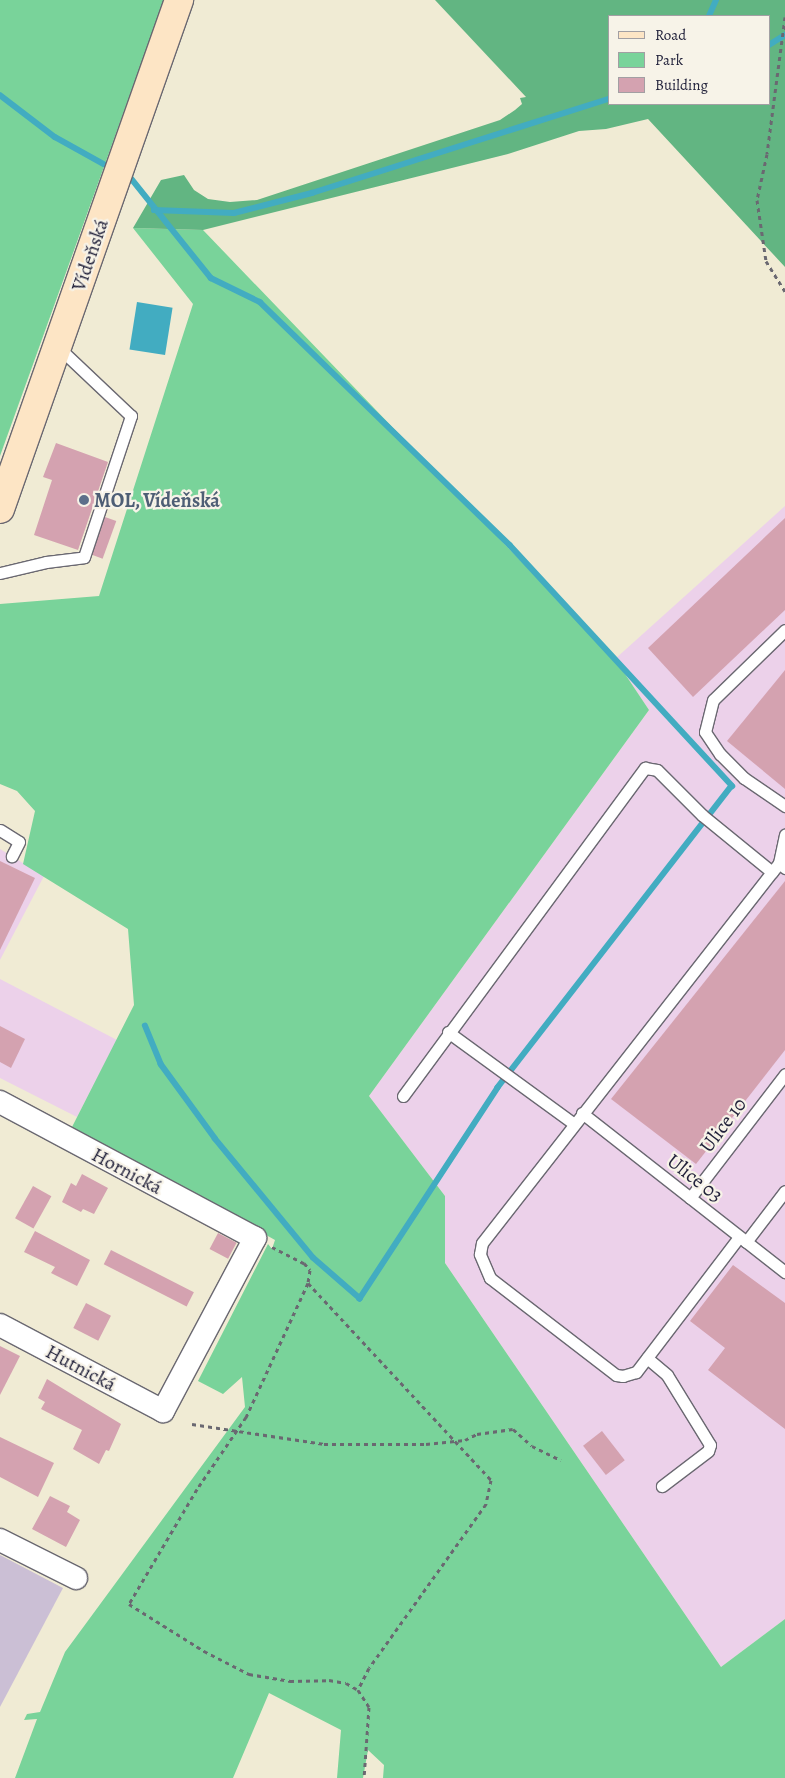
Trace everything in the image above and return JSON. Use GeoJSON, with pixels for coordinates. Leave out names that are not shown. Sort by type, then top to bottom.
{"type":"FeatureCollection","features":[{"type":"Feature","properties":{"kind":"main road","name":"Vídeňská"},"geometry":{"type":"LineString","coordinates":[[0,509],[180,0]]}},
{"type":"Feature","properties":{"kind":"street","name":"Hornická"},"geometry":{"type":"LineString","coordinates":[[0,1102],[255,1238]]}},
{"type":"Feature","properties":{"kind":"street","name":"Hutnická"},"geometry":{"type":"LineString","coordinates":[[0,1325],[163,1411],[255,1238]]}},
{"type":"Feature","properties":{"kind":"street"},"geometry":{"type":"LineString","coordinates":[[0,1540],[76,1578]]}},
{"type":"Feature","properties":{"kind":"lane"},"geometry":{"type":"LineString","coordinates":[[0,573],[46,562],[84,557],[131,416],[57,347]]}},
{"type":"Feature","properties":{"kind":"lane"},"geometry":{"type":"LineString","coordinates":[[785,630],[713,700],[705,732],[720,754],[744,778],[785,806]]}},
{"type":"Feature","properties":{"kind":"lane"},"geometry":{"type":"LineString","coordinates":[[403,1096],[448,1032],[645,768],[657,770],[706,818],[779,868]]}},
{"type":"Feature","properties":{"kind":"lane"},"geometry":{"type":"LineString","coordinates":[[0,830],[19,842],[12,856]]}},
{"type":"Feature","properties":{"kind":"lane"},"geometry":{"type":"LineString","coordinates":[[785,834],[779,868],[582,1113],[482,1243],[480,1254],[490,1278],[616,1375],[623,1376],[636,1372],[742,1239],[785,1191]]}},
{"type":"Feature","properties":{"kind":"lane"},"geometry":{"type":"LineString","coordinates":[[448,1032],[574,1124]]}},
{"type":"Feature","properties":{"kind":"lane","name":"Ulice 10"},"geometry":{"type":"LineString","coordinates":[[690,1198],[785,1074]]}},
{"type":"Feature","properties":{"kind":"lane","name":"Ulice 03"},"geometry":{"type":"LineString","coordinates":[[582,1113],[785,1272]]}},
{"type":"Feature","properties":{"kind":"lane"},"geometry":{"type":"LineString","coordinates":[[646,1358],[667,1374],[710,1446],[708,1451],[662,1486]]}},
{"type":"Feature","properties":{"kind":"path"},"geometry":{"type":"LineString","coordinates":[[785,17],[757,200],[766,261],[785,292]]}},
{"type":"Feature","properties":{"kind":"path"},"geometry":{"type":"LineString","coordinates":[[255,1238],[304,1263],[310,1270],[308,1283],[246,1417],[129,1604],[204,1651],[249,1674],[290,1681],[329,1680],[346,1683],[358,1690],[369,1707],[364,1778]]}},
{"type":"Feature","properties":{"kind":"path"},"geometry":{"type":"LineString","coordinates":[[308,1283],[491,1480],[486,1504],[369,1668],[358,1690]]}},
{"type":"Feature","properties":{"kind":"path"},"geometry":{"type":"LineString","coordinates":[[192,1424],[324,1444],[426,1444],[465,1440],[477,1434],[513,1429],[532,1446],[561,1460]]}},
{"type":"Feature","properties":{"kind":"shaded area"},"geometry":{"type":"Polygon","coordinates":[[[785,506],[785,1619],[721,1667],[445,1263],[445,1196],[369,1096],[649,710],[615,659],[785,506]]]}},
{"type":"Feature","properties":{"kind":"shaded area"},"geometry":{"type":"Polygon","coordinates":[[[0,849],[44,876],[0,960],[0,849]]]}},
{"type":"Feature","properties":{"kind":"shaded area"},"geometry":{"type":"Polygon","coordinates":[[[0,979],[117,1040],[77,1117],[0,1078],[0,979]]]}},
{"type":"Feature","properties":{"kind":"shaded area"},"geometry":{"type":"Polygon","coordinates":[[[0,1555],[63,1588],[0,1707],[0,1555]]]}},
{"type":"Feature","properties":{"kind":"green space"},"geometry":{"type":"Polygon","coordinates":[[[0,0],[164,0],[0,456],[0,0]]]}},
{"type":"Feature","properties":{"kind":"green space"},"geometry":{"type":"Polygon","coordinates":[[[435,0],[785,0],[785,267],[648,119],[606,129],[579,131],[508,154],[203,230],[133,228],[161,180],[184,175],[194,190],[208,199],[230,202],[257,200],[500,120],[522,104],[520,98],[526,97],[435,0]]]}},
{"type":"Feature","properties":{"kind":"green space"},"geometry":{"type":"Polygon","coordinates":[[[133,228],[203,230],[615,659],[649,710],[369,1096],[445,1196],[445,1263],[721,1667],[785,1619],[785,1778],[383,1778],[384,1765],[368,1750],[363,1778],[337,1778],[341,1730],[269,1693],[233,1778],[15,1778],[37,1719],[24,1720],[27,1714],[40,1712],[65,1652],[245,1407],[242,1377],[223,1394],[198,1381],[268,1244],[272,1249],[275,1240],[72,1127],[134,1005],[128,929],[23,864],[35,811],[17,791],[0,784],[0,604],[99,596],[193,304],[133,228]]]}},
{"type":"Feature","properties":{"kind":"water"},"geometry":{"type":"Polygon","coordinates":[[[137,302],[173,308],[165,355],[129,349],[137,302]]]}},
{"type":"Feature","properties":{"kind":"building"},"geometry":{"type":"Polygon","coordinates":[[[56,443],[108,462],[78,550],[34,535],[52,480],[43,477],[56,443]]]}},
{"type":"Feature","properties":{"kind":"building"},"geometry":{"type":"Polygon","coordinates":[[[105,517],[116,521],[103,559],[91,555],[105,517]]]}},
{"type":"Feature","properties":{"kind":"building"},"geometry":{"type":"Polygon","coordinates":[[[785,518],[785,610],[693,697],[648,648],[785,518]]]}},
{"type":"Feature","properties":{"kind":"building"},"geometry":{"type":"Polygon","coordinates":[[[785,670],[785,789],[727,741],[785,670]]]}},
{"type":"Feature","properties":{"kind":"building"},"geometry":{"type":"Polygon","coordinates":[[[0,861],[35,878],[0,950],[0,861]]]}},
{"type":"Feature","properties":{"kind":"building"},"geometry":{"type":"Polygon","coordinates":[[[785,881],[785,1050],[696,1164],[611,1099],[785,881]]]}},
{"type":"Feature","properties":{"kind":"building"},"geometry":{"type":"Polygon","coordinates":[[[0,1026],[25,1039],[11,1068],[0,1062],[0,1026]]]}},
{"type":"Feature","properties":{"kind":"building"},"geometry":{"type":"Polygon","coordinates":[[[82,1174],[108,1188],[94,1214],[83,1209],[81,1212],[62,1202],[71,1183],[76,1186],[82,1174]]]}},
{"type":"Feature","properties":{"kind":"building"},"geometry":{"type":"Polygon","coordinates":[[[33,1186],[51,1196],[33,1229],[15,1218],[33,1186]]]}},
{"type":"Feature","properties":{"kind":"building"},"geometry":{"type":"Polygon","coordinates":[[[35,1231],[90,1260],[77,1286],[51,1273],[55,1267],[24,1252],[35,1231]]]}},
{"type":"Feature","properties":{"kind":"building"},"geometry":{"type":"Polygon","coordinates":[[[218,1233],[237,1243],[228,1259],[210,1249],[218,1233]]]}},
{"type":"Feature","properties":{"kind":"building"},"geometry":{"type":"Polygon","coordinates":[[[111,1250],[194,1292],[187,1306],[104,1264],[111,1250]]]}},
{"type":"Feature","properties":{"kind":"building"},"geometry":{"type":"Polygon","coordinates":[[[733,1265],[785,1303],[785,1429],[708,1370],[725,1348],[690,1321],[733,1265]]]}},
{"type":"Feature","properties":{"kind":"building"},"geometry":{"type":"Polygon","coordinates":[[[86,1303],[111,1316],[98,1341],[73,1328],[86,1303]]]}},
{"type":"Feature","properties":{"kind":"building"},"geometry":{"type":"Polygon","coordinates":[[[0,1346],[20,1356],[0,1395],[0,1346]]]}},
{"type":"Feature","properties":{"kind":"building"},"geometry":{"type":"Polygon","coordinates":[[[47,1379],[121,1424],[109,1451],[106,1450],[99,1464],[73,1449],[82,1430],[41,1409],[45,1402],[38,1398],[47,1379]]]}},
{"type":"Feature","properties":{"kind":"building"},"geometry":{"type":"Polygon","coordinates":[[[602,1431],[625,1460],[606,1475],[583,1446],[602,1431]]]}},
{"type":"Feature","properties":{"kind":"building"},"geometry":{"type":"Polygon","coordinates":[[[0,1437],[54,1463],[38,1497],[0,1477],[0,1437]]]}},
{"type":"Feature","properties":{"kind":"building"},"geometry":{"type":"Polygon","coordinates":[[[50,1496],[70,1506],[67,1512],[80,1520],[66,1547],[32,1529],[50,1496]]]}},
{"type":"Feature","properties":{"kind":"waterway"},"geometry":{"type":"LineString","coordinates":[[709,15],[716,0]]}},
{"type":"Feature","properties":{"kind":"waterway"},"geometry":{"type":"LineString","coordinates":[[770,44],[785,35]]}},
{"type":"Feature","properties":{"kind":"waterway"},"geometry":{"type":"LineString","coordinates":[[0,95],[55,137],[104,164]]}},
{"type":"Feature","properties":{"kind":"waterway"},"geometry":{"type":"LineString","coordinates":[[154,210],[234,213],[312,193],[608,99]]}},
{"type":"Feature","properties":{"kind":"waterway"},"geometry":{"type":"LineString","coordinates":[[131,178],[211,278],[260,302],[510,545],[732,786],[498,1088],[360,1299],[313,1258],[215,1139],[161,1065],[145,1026]]}},
{"type":"Feature","properties":{"kind":"place","name":"MOL, Vídeňská"},"geometry":{"type":"Point","coordinates":[84,500]}}]}
